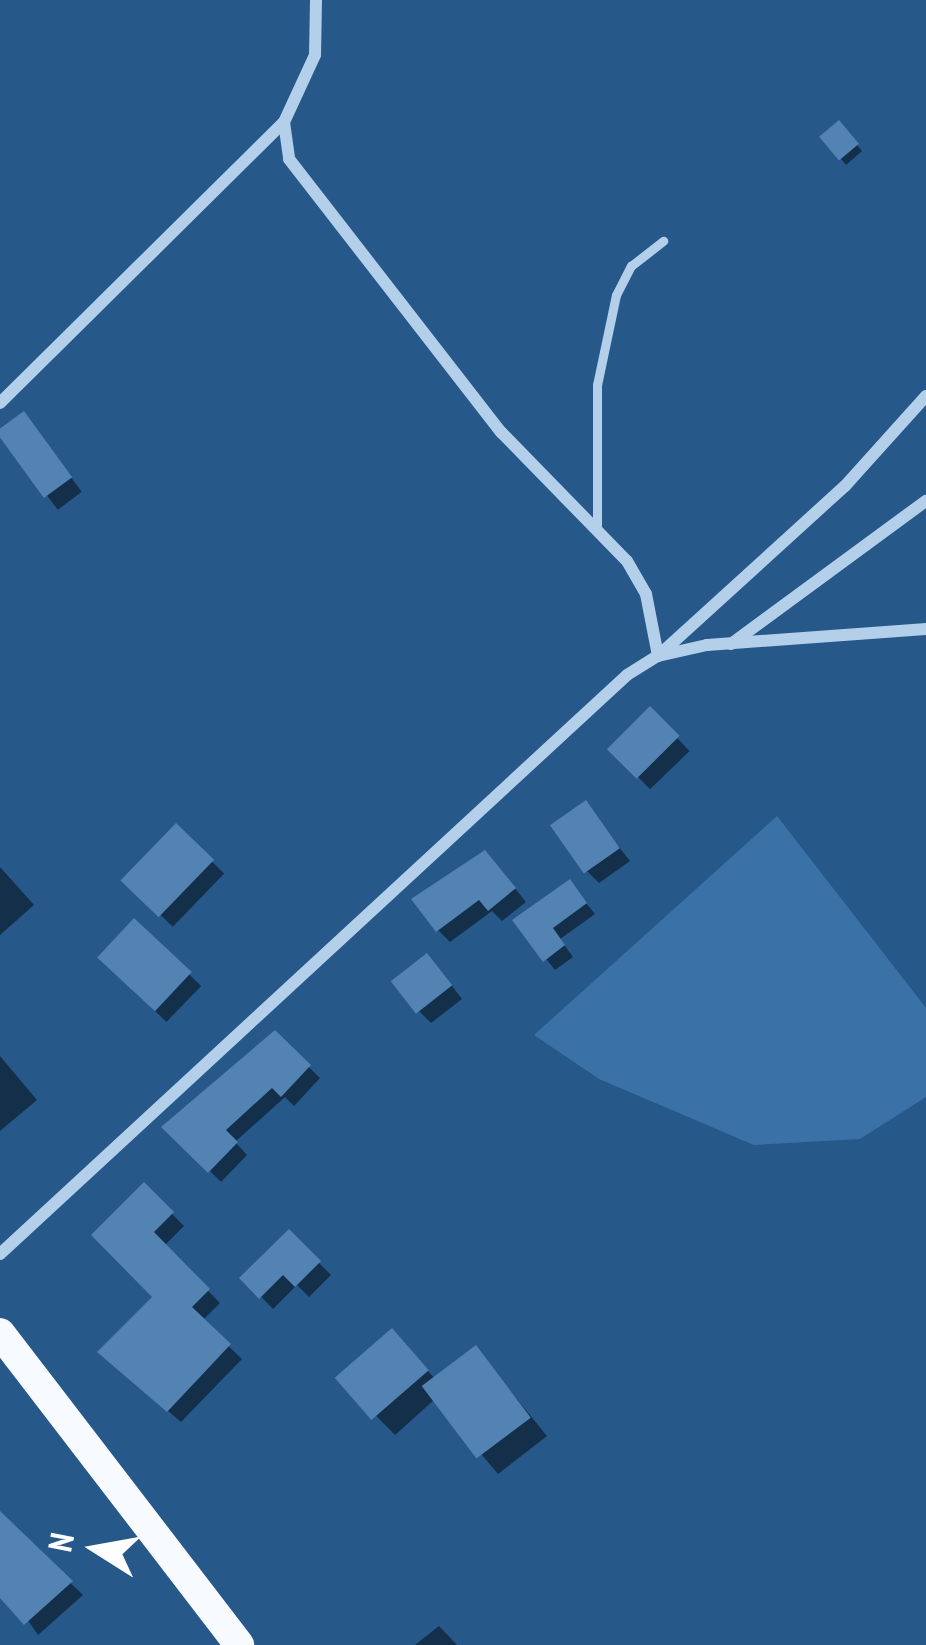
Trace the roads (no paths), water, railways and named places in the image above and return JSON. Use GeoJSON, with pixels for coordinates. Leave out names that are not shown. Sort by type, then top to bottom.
{"type":"FeatureCollection","features":[{"type":"Feature","properties":{"kind":"main road"},"geometry":{"type":"LineString","coordinates":[[0,1333],[238,1645]]}},
{"type":"Feature","properties":{"kind":"street"},"geometry":{"type":"LineString","coordinates":[[0,403],[284,122],[315,55],[316,0]]}},
{"type":"Feature","properties":{"kind":"street"},"geometry":{"type":"LineString","coordinates":[[284,122],[290,160],[310,194],[501,432],[646,594],[658,656]]}},
{"type":"Feature","properties":{"kind":"street"},"geometry":{"type":"LineString","coordinates":[[0,1254],[473,813],[658,656],[845,485],[926,395]]}},
{"type":"Feature","properties":{"kind":"street"},"geometry":{"type":"LineString","coordinates":[[730,644],[878,529],[926,501]]}},
{"type":"Feature","properties":{"kind":"street"},"geometry":{"type":"LineString","coordinates":[[658,656],[730,644],[926,629]]}},
{"type":"Feature","properties":{"kind":"lane"},"geometry":{"type":"LineString","coordinates":[[597,535],[597,385],[612,314],[631,266],[663,241]]}}]}
